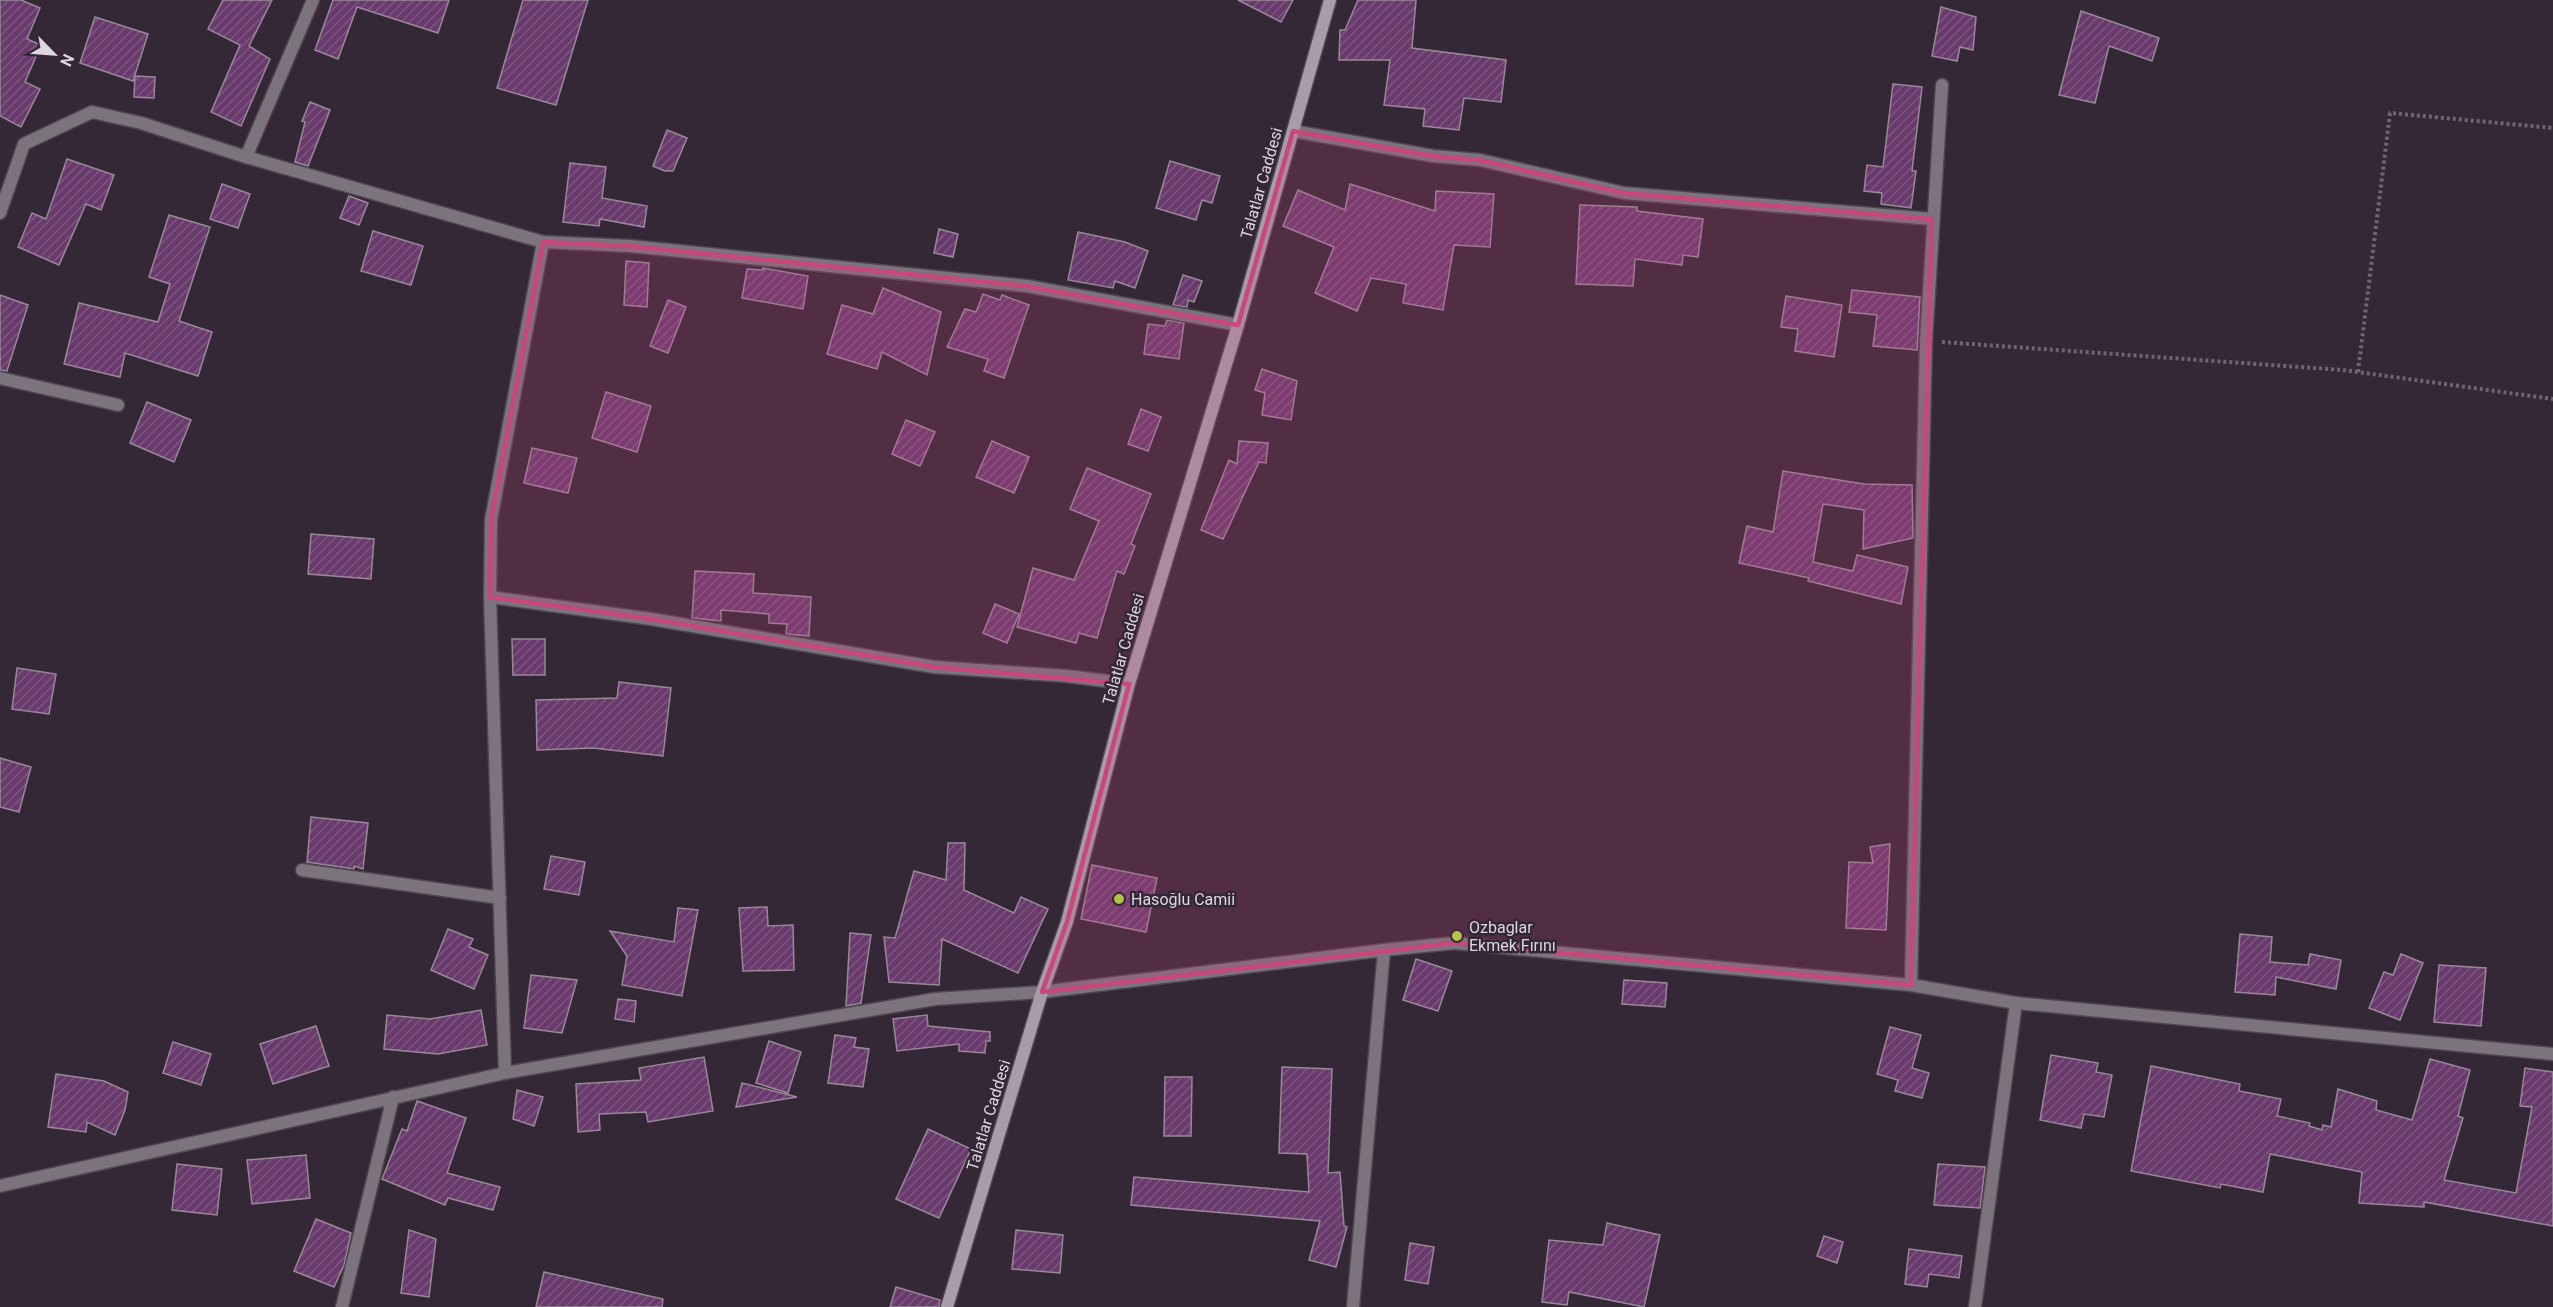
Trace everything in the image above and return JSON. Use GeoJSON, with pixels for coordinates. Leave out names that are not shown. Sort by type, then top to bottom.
{"type":"FeatureCollection","features":[{"type":"Feature","properties":{"kind":"street"},"geometry":{"type":"LineString","coordinates":[[246,157],[313,0]]}},
{"type":"Feature","properties":{"kind":"street","name":"Talatlar Caddesi"},"geometry":{"type":"LineString","coordinates":[[947,1307],[1042,992],[1067,922],[1130,684],[1238,325],[1330,0]]}},
{"type":"Feature","properties":{"kind":"street"},"geometry":{"type":"LineString","coordinates":[[1911,986],[1926,340],[1942,85]]}},
{"type":"Feature","properties":{"kind":"street"},"geometry":{"type":"LineString","coordinates":[[0,213],[24,144],[92,112],[141,123],[246,157],[543,242],[630,246],[1027,286],[1238,325]]}},
{"type":"Feature","properties":{"kind":"street"},"geometry":{"type":"LineString","coordinates":[[1293,131],[1433,156],[1480,160],[1624,193],[1932,219]]}},
{"type":"Feature","properties":{"kind":"street"},"geometry":{"type":"LineString","coordinates":[[505,1073],[490,597],[491,520],[543,242]]}},
{"type":"Feature","properties":{"kind":"street"},"geometry":{"type":"LineString","coordinates":[[0,378],[118,405]]}},
{"type":"Feature","properties":{"kind":"street"},"geometry":{"type":"LineString","coordinates":[[490,597],[651,618],[934,667],[1067,676],[1130,684]]}},
{"type":"Feature","properties":{"kind":"street"},"geometry":{"type":"LineString","coordinates":[[302,870],[500,898]]}},
{"type":"Feature","properties":{"kind":"street"},"geometry":{"type":"LineString","coordinates":[[0,1185],[505,1073],[935,999],[1042,992],[1454,943],[1911,986],[2016,1003],[2553,1054]]}},
{"type":"Feature","properties":{"kind":"street"},"geometry":{"type":"LineString","coordinates":[[1353,1307],[1384,950]]}},
{"type":"Feature","properties":{"kind":"street"},"geometry":{"type":"LineString","coordinates":[[1975,1307],[2016,1003]]}},
{"type":"Feature","properties":{"kind":"street"},"geometry":{"type":"LineString","coordinates":[[342,1307],[393,1097]]}},
{"type":"Feature","properties":{"kind":"path"},"geometry":{"type":"LineString","coordinates":[[2358,372],[2390,113],[2553,128]]}},
{"type":"Feature","properties":{"kind":"path"},"geometry":{"type":"LineString","coordinates":[[1926,340],[2358,372],[2553,399]]}},
{"type":"Feature","properties":{"kind":"highlighted area"},"geometry":{"type":"Polygon","coordinates":[[[1293,131],[1433,156],[1480,160],[1624,193],[1932,219],[1911,985],[1454,943],[1042,992],[1067,922],[1129,684],[934,667],[651,619],[490,597],[491,520],[543,242],[630,246],[1027,286],[1238,325],[1293,131]]]}},
{"type":"Feature","properties":{"kind":"building"},"geometry":{"type":"Polygon","coordinates":[[[0,0],[21,0],[40,8],[27,39],[41,45],[25,82],[40,89],[21,127],[0,116],[0,0]]]}},
{"type":"Feature","properties":{"kind":"building"},"geometry":{"type":"Polygon","coordinates":[[[223,0],[272,0],[249,46],[270,59],[241,126],[211,112],[240,45],[208,29],[223,0]]]}},
{"type":"Feature","properties":{"kind":"building"},"geometry":{"type":"Polygon","coordinates":[[[333,0],[449,0],[438,33],[357,7],[338,59],[315,50],[333,0]]]}},
{"type":"Feature","properties":{"kind":"building"},"geometry":{"type":"Polygon","coordinates":[[[523,0],[588,0],[556,105],[497,88],[523,0]]]}},
{"type":"Feature","properties":{"kind":"building"},"geometry":{"type":"Polygon","coordinates":[[[1238,0],[1293,0],[1281,22],[1238,0]]]}},
{"type":"Feature","properties":{"kind":"building"},"geometry":{"type":"Polygon","coordinates":[[[1358,0],[1416,0],[1412,48],[1506,60],[1501,102],[1464,98],[1459,130],[1423,126],[1425,109],[1384,105],[1390,60],[1339,60],[1340,30],[1345,30],[1358,0]]]}},
{"type":"Feature","properties":{"kind":"building"},"geometry":{"type":"Polygon","coordinates":[[[1941,7],[1976,17],[1973,50],[1960,47],[1957,61],[1932,56],[1941,7]]]}},
{"type":"Feature","properties":{"kind":"building"},"geometry":{"type":"Polygon","coordinates":[[[2081,11],[2159,38],[2152,61],[2109,46],[2095,103],[2059,95],[2081,11]]]}},
{"type":"Feature","properties":{"kind":"building"},"geometry":{"type":"Polygon","coordinates":[[[95,17],[148,34],[133,81],[80,63],[95,17]]]}},
{"type":"Feature","properties":{"kind":"building"},"geometry":{"type":"Polygon","coordinates":[[[135,76],[155,77],[154,98],[134,97],[135,76]]]}},
{"type":"Feature","properties":{"kind":"building"},"geometry":{"type":"Polygon","coordinates":[[[1893,84],[1922,87],[1912,171],[1916,171],[1911,208],[1881,204],[1882,193],[1864,191],[1867,165],[1883,167],[1893,84]]]}},
{"type":"Feature","properties":{"kind":"building"},"geometry":{"type":"Polygon","coordinates":[[[310,102],[330,110],[308,166],[295,162],[305,122],[302,121],[310,102]]]}},
{"type":"Feature","properties":{"kind":"building"},"geometry":{"type":"Polygon","coordinates":[[[667,130],[687,138],[673,171],[665,171],[653,166],[667,130]]]}},
{"type":"Feature","properties":{"kind":"building"},"geometry":{"type":"Polygon","coordinates":[[[67,159],[114,175],[101,210],[86,204],[59,265],[18,247],[32,213],[46,219],[67,159]]]}},
{"type":"Feature","properties":{"kind":"building"},"geometry":{"type":"Polygon","coordinates":[[[1170,161],[1220,176],[1212,203],[1202,200],[1196,220],[1156,208],[1170,161]]]}},
{"type":"Feature","properties":{"kind":"building"},"geometry":{"type":"Polygon","coordinates":[[[570,163],[606,167],[602,198],[647,206],[644,227],[600,219],[599,226],[563,222],[570,163]]]}},
{"type":"Feature","properties":{"kind":"building"},"geometry":{"type":"Polygon","coordinates":[[[222,184],[250,194],[238,228],[210,219],[222,184]]]}},
{"type":"Feature","properties":{"kind":"building"},"geometry":{"type":"Polygon","coordinates":[[[1350,184],[1435,211],[1436,191],[1494,194],[1490,247],[1454,245],[1443,310],[1403,303],[1406,284],[1371,278],[1357,311],[1315,293],[1334,247],[1283,226],[1298,190],[1345,210],[1350,184]]]}},
{"type":"Feature","properties":{"kind":"building"},"geometry":{"type":"Polygon","coordinates":[[[349,196],[368,203],[359,225],[340,218],[349,196]]]}},
{"type":"Feature","properties":{"kind":"building"},"geometry":{"type":"Polygon","coordinates":[[[1580,205],[1637,207],[1637,211],[1703,219],[1698,257],[1683,255],[1682,265],[1635,259],[1633,286],[1576,284],[1580,205]]]}},
{"type":"Feature","properties":{"kind":"building"},"geometry":{"type":"Polygon","coordinates":[[[169,215],[210,227],[179,321],[212,332],[198,376],[125,353],[120,377],[64,364],[79,303],[158,322],[170,284],[149,277],[169,215]]]}},
{"type":"Feature","properties":{"kind":"building"},"geometry":{"type":"Polygon","coordinates":[[[939,229],[958,234],[953,257],[934,253],[939,229]]]}},
{"type":"Feature","properties":{"kind":"building"},"geometry":{"type":"Polygon","coordinates":[[[373,231],[423,246],[411,285],[361,271],[373,231]]]}},
{"type":"Feature","properties":{"kind":"building"},"geometry":{"type":"Polygon","coordinates":[[[1078,232],[1125,242],[1148,251],[1135,288],[1115,281],[1113,288],[1068,280],[1078,232]]]}},
{"type":"Feature","properties":{"kind":"building"},"geometry":{"type":"Polygon","coordinates":[[[626,261],[649,263],[647,307],[624,305],[626,261]]]}},
{"type":"Feature","properties":{"kind":"building"},"geometry":{"type":"Polygon","coordinates":[[[763,268],[808,276],[803,309],[742,298],[747,269],[763,270],[763,268]]]}},
{"type":"Feature","properties":{"kind":"building"},"geometry":{"type":"Polygon","coordinates":[[[1183,275],[1202,281],[1194,302],[1188,300],[1187,307],[1173,305],[1183,275]]]}},
{"type":"Feature","properties":{"kind":"building"},"geometry":{"type":"Polygon","coordinates":[[[883,288],[941,312],[927,375],[882,352],[877,369],[827,354],[842,305],[873,314],[883,288]]]}},
{"type":"Feature","properties":{"kind":"building"},"geometry":{"type":"Polygon","coordinates":[[[1852,290],[1920,297],[1917,350],[1873,346],[1877,315],[1849,312],[1852,290]]]}},
{"type":"Feature","properties":{"kind":"building"},"geometry":{"type":"Polygon","coordinates":[[[983,294],[1000,300],[1002,295],[1029,305],[1004,378],[984,371],[988,359],[947,347],[965,309],[976,312],[983,294]]]}},
{"type":"Feature","properties":{"kind":"building"},"geometry":{"type":"Polygon","coordinates":[[[0,295],[28,305],[7,371],[0,370],[0,295]]]}},
{"type":"Feature","properties":{"kind":"building"},"geometry":{"type":"Polygon","coordinates":[[[1786,296],[1842,305],[1834,357],[1795,351],[1798,329],[1781,327],[1786,296]]]}},
{"type":"Feature","properties":{"kind":"building"},"geometry":{"type":"Polygon","coordinates":[[[668,300],[686,307],[668,353],[650,346],[668,300]]]}},
{"type":"Feature","properties":{"kind":"building"},"geometry":{"type":"Polygon","coordinates":[[[1167,320],[1184,323],[1179,359],[1144,354],[1148,324],[1165,326],[1167,320]]]}},
{"type":"Feature","properties":{"kind":"building"},"geometry":{"type":"Polygon","coordinates":[[[1262,369],[1297,381],[1291,420],[1262,415],[1265,393],[1255,390],[1262,369]]]}},
{"type":"Feature","properties":{"kind":"building"},"geometry":{"type":"Polygon","coordinates":[[[606,392],[651,406],[637,452],[592,438],[606,392]]]}},
{"type":"Feature","properties":{"kind":"building"},"geometry":{"type":"Polygon","coordinates":[[[147,402],[191,420],[174,462],[130,443],[147,402]]]}},
{"type":"Feature","properties":{"kind":"building"},"geometry":{"type":"Polygon","coordinates":[[[1141,409],[1161,417],[1148,451],[1128,444],[1141,409]]]}},
{"type":"Feature","properties":{"kind":"building"},"geometry":{"type":"Polygon","coordinates":[[[906,420],[935,432],[920,466],[892,454],[906,420]]]}},
{"type":"Feature","properties":{"kind":"building"},"geometry":{"type":"Polygon","coordinates":[[[992,441],[1029,457],[1014,493],[976,477],[992,441]]]}},
{"type":"Feature","properties":{"kind":"building"},"geometry":{"type":"Polygon","coordinates":[[[1239,441],[1268,443],[1266,463],[1259,462],[1223,539],[1201,530],[1229,460],[1237,464],[1239,441]]]}},
{"type":"Feature","properties":{"kind":"building"},"geometry":{"type":"Polygon","coordinates":[[[532,448],[577,458],[568,493],[524,483],[532,448]]]}},
{"type":"Feature","properties":{"kind":"building"},"geometry":{"type":"Polygon","coordinates":[[[1087,468],[1151,494],[1131,544],[1135,546],[1124,574],[1117,571],[1097,638],[1079,633],[1076,643],[1017,627],[1033,568],[1074,580],[1099,521],[1070,509],[1087,468]]]}},
{"type":"Feature","properties":{"kind":"building"},"geometry":{"type":"Polygon","coordinates":[[[1783,471],[1864,484],[1912,485],[1913,538],[1863,549],[1864,510],[1823,504],[1813,562],[1853,571],[1857,555],[1908,567],[1901,604],[1808,581],[1809,578],[1739,563],[1747,526],[1773,532],[1783,471]]]}},
{"type":"Feature","properties":{"kind":"building"},"geometry":{"type":"Polygon","coordinates":[[[311,534],[374,539],[371,579],[308,574],[311,534]]]}},
{"type":"Feature","properties":{"kind":"building"},"geometry":{"type":"Polygon","coordinates":[[[695,571],[754,574],[753,593],[811,597],[809,636],[786,634],[787,624],[769,623],[769,614],[721,610],[721,621],[692,618],[695,571]]]}},
{"type":"Feature","properties":{"kind":"building"},"geometry":{"type":"Polygon","coordinates":[[[995,604],[1019,614],[1007,643],[983,633],[995,604]]]}},
{"type":"Feature","properties":{"kind":"building"},"geometry":{"type":"Polygon","coordinates":[[[512,639],[545,639],[545,675],[513,675],[512,639]]]}},
{"type":"Feature","properties":{"kind":"building"},"geometry":{"type":"Polygon","coordinates":[[[17,668],[56,674],[49,714],[12,709],[17,668]]]}},
{"type":"Feature","properties":{"kind":"building"},"geometry":{"type":"Polygon","coordinates":[[[619,682],[671,688],[663,756],[593,748],[537,750],[536,700],[617,698],[619,682]]]}},
{"type":"Feature","properties":{"kind":"building"},"geometry":{"type":"Polygon","coordinates":[[[0,758],[31,767],[19,812],[0,807],[0,758]]]}},
{"type":"Feature","properties":{"kind":"building"},"geometry":{"type":"Polygon","coordinates":[[[311,817],[368,823],[363,869],[354,866],[354,869],[307,862],[311,817]]]}},
{"type":"Feature","properties":{"kind":"building"},"geometry":{"type":"Polygon","coordinates":[[[948,843],[965,843],[964,890],[1014,913],[1021,897],[1048,909],[1018,973],[942,939],[939,985],[889,982],[884,937],[895,938],[914,871],[946,880],[948,843]]]}},
{"type":"Feature","properties":{"kind":"building"},"geometry":{"type":"Polygon","coordinates":[[[1890,844],[1886,930],[1846,928],[1849,862],[1873,863],[1870,847],[1890,844]]]}},
{"type":"Feature","properties":{"kind":"building"},"geometry":{"type":"Polygon","coordinates":[[[551,856],[585,862],[579,895],[544,889],[551,856]]]}},
{"type":"Feature","properties":{"kind":"building","name":"Hasoğlu Camii"},"geometry":{"type":"Polygon","coordinates":[[[1092,865],[1157,878],[1146,932],[1081,919],[1092,865]]]}},
{"type":"Feature","properties":{"kind":"building"},"geometry":{"type":"Polygon","coordinates":[[[767,907],[768,926],[793,925],[794,970],[743,971],[739,908],[767,907]]]}},
{"type":"Feature","properties":{"kind":"building"},"geometry":{"type":"Polygon","coordinates":[[[678,908],[698,910],[682,996],[622,985],[627,956],[610,931],[674,942],[678,908]]]}},
{"type":"Feature","properties":{"kind":"building"},"geometry":{"type":"Polygon","coordinates":[[[448,929],[473,939],[469,947],[488,955],[474,989],[431,970],[448,929]]]}},
{"type":"Feature","properties":{"kind":"building"},"geometry":{"type":"Polygon","coordinates":[[[850,933],[871,935],[861,1003],[846,1006],[850,933]]]}},
{"type":"Feature","properties":{"kind":"building"},"geometry":{"type":"Polygon","coordinates":[[[2240,934],[2272,937],[2270,962],[2308,965],[2310,954],[2341,960],[2336,989],[2276,977],[2275,995],[2235,992],[2240,934]]]}},
{"type":"Feature","properties":{"kind":"building"},"geometry":{"type":"Polygon","coordinates":[[[2401,954],[2423,963],[2400,1020],[2369,1008],[2384,972],[2393,975],[2401,954]]]}},
{"type":"Feature","properties":{"kind":"building"},"geometry":{"type":"Polygon","coordinates":[[[1416,959],[1452,971],[1438,1011],[1403,1000],[1416,959]]]}},
{"type":"Feature","properties":{"kind":"building"},"geometry":{"type":"Polygon","coordinates":[[[2439,965],[2486,968],[2481,1026],[2434,1022],[2439,965]]]}},
{"type":"Feature","properties":{"kind":"building"},"geometry":{"type":"Polygon","coordinates":[[[531,975],[577,980],[562,1033],[524,1028],[531,975]]]}},
{"type":"Feature","properties":{"kind":"building"},"geometry":{"type":"Polygon","coordinates":[[[1624,980],[1667,983],[1665,1007],[1622,1004],[1624,980]]]}},
{"type":"Feature","properties":{"kind":"building"},"geometry":{"type":"Polygon","coordinates":[[[618,999],[636,1001],[634,1022],[615,1019],[618,999]]]}},
{"type":"Feature","properties":{"kind":"building"},"geometry":{"type":"Polygon","coordinates":[[[481,1010],[487,1045],[438,1054],[384,1049],[387,1015],[430,1019],[481,1010]]]}},
{"type":"Feature","properties":{"kind":"building"},"geometry":{"type":"Polygon","coordinates":[[[927,1015],[928,1026],[990,1032],[990,1041],[986,1041],[985,1053],[959,1051],[959,1044],[897,1051],[893,1019],[927,1015]]]}},
{"type":"Feature","properties":{"kind":"building"},"geometry":{"type":"Polygon","coordinates":[[[316,1026],[329,1066],[273,1084],[260,1044],[316,1026]]]}},
{"type":"Feature","properties":{"kind":"building"},"geometry":{"type":"Polygon","coordinates":[[[1890,1027],[1921,1035],[1912,1068],[1929,1073],[1922,1098],[1895,1091],[1898,1080],[1877,1074],[1890,1027]]]}},
{"type":"Feature","properties":{"kind":"building"},"geometry":{"type":"Polygon","coordinates":[[[835,1035],[856,1038],[854,1047],[869,1049],[863,1087],[828,1083],[835,1035]]]}},
{"type":"Feature","properties":{"kind":"building"},"geometry":{"type":"Polygon","coordinates":[[[769,1041],[801,1052],[788,1093],[756,1083],[769,1041]]]}},
{"type":"Feature","properties":{"kind":"building"},"geometry":{"type":"Polygon","coordinates":[[[173,1042],[211,1054],[201,1085],[163,1073],[173,1042]]]}},
{"type":"Feature","properties":{"kind":"building"},"geometry":{"type":"Polygon","coordinates":[[[2051,1055],[2098,1063],[2096,1072],[2112,1075],[2104,1117],[2084,1114],[2081,1128],[2040,1120],[2051,1055]]]}},
{"type":"Feature","properties":{"kind":"building"},"geometry":{"type":"Polygon","coordinates":[[[704,1057],[713,1111],[648,1122],[646,1112],[599,1114],[600,1130],[578,1132],[576,1084],[641,1080],[639,1068],[704,1057]]]}},
{"type":"Feature","properties":{"kind":"building"},"geometry":{"type":"Polygon","coordinates":[[[2430,1059],[2470,1070],[2458,1116],[2463,1118],[2444,1180],[2516,1193],[2532,1107],[2520,1106],[2525,1068],[2553,1072],[2553,1226],[2424,1202],[2424,1207],[2359,1203],[2362,1172],[2270,1154],[2263,1192],[2221,1184],[2220,1188],[2131,1171],[2151,1066],[2240,1084],[2239,1091],[2281,1099],[2277,1116],[2310,1123],[2309,1126],[2322,1130],[2323,1125],[2331,1127],[2338,1089],[2377,1101],[2376,1110],[2412,1120],[2430,1059]]]}},
{"type":"Feature","properties":{"kind":"building"},"geometry":{"type":"Polygon","coordinates":[[[1282,1067],[1332,1069],[1328,1173],[1340,1172],[1344,1226],[1347,1227],[1336,1267],[1309,1260],[1320,1221],[1131,1205],[1134,1177],[1309,1192],[1307,1154],[1279,1153],[1282,1067]]]}},
{"type":"Feature","properties":{"kind":"building"},"geometry":{"type":"Polygon","coordinates":[[[56,1074],[104,1081],[128,1092],[125,1110],[115,1135],[87,1122],[86,1132],[48,1127],[56,1074]]]}},
{"type":"Feature","properties":{"kind":"building"},"geometry":{"type":"Polygon","coordinates":[[[1165,1077],[1192,1077],[1191,1136],[1164,1136],[1165,1077]]]}},
{"type":"Feature","properties":{"kind":"building"},"geometry":{"type":"Polygon","coordinates":[[[742,1083],[797,1097],[736,1107],[742,1083]]]}},
{"type":"Feature","properties":{"kind":"building"},"geometry":{"type":"Polygon","coordinates":[[[517,1090],[543,1097],[534,1126],[513,1119],[517,1090]]]}},
{"type":"Feature","properties":{"kind":"building"},"geometry":{"type":"Polygon","coordinates":[[[417,1101],[466,1118],[447,1173],[500,1187],[493,1210],[448,1198],[445,1205],[382,1179],[402,1129],[407,1131],[417,1101]]]}},
{"type":"Feature","properties":{"kind":"building"},"geometry":{"type":"Polygon","coordinates":[[[928,1129],[971,1149],[939,1218],[896,1199],[928,1129]]]}},
{"type":"Feature","properties":{"kind":"building"},"geometry":{"type":"Polygon","coordinates":[[[306,1155],[310,1198],[252,1204],[247,1160],[306,1155]]]}},
{"type":"Feature","properties":{"kind":"building"},"geometry":{"type":"Polygon","coordinates":[[[177,1164],[222,1169],[217,1215],[172,1210],[177,1164]]]}},
{"type":"Feature","properties":{"kind":"building"},"geometry":{"type":"Polygon","coordinates":[[[1938,1164],[1985,1167],[1980,1208],[1934,1205],[1938,1164]]]}},
{"type":"Feature","properties":{"kind":"building"},"geometry":{"type":"Polygon","coordinates":[[[316,1219],[351,1233],[344,1265],[334,1287],[294,1271],[316,1219]]]}},
{"type":"Feature","properties":{"kind":"building"},"geometry":{"type":"Polygon","coordinates":[[[1607,1223],[1660,1235],[1644,1307],[1569,1292],[1567,1305],[1542,1302],[1549,1240],[1603,1245],[1607,1223]]]}},
{"type":"Feature","properties":{"kind":"building"},"geometry":{"type":"Polygon","coordinates":[[[409,1230],[436,1239],[429,1297],[401,1293],[409,1230]]]}},
{"type":"Feature","properties":{"kind":"building"},"geometry":{"type":"Polygon","coordinates":[[[1016,1230],[1063,1235],[1060,1273],[1012,1269],[1016,1230]]]}},
{"type":"Feature","properties":{"kind":"building"},"geometry":{"type":"Polygon","coordinates":[[[1824,1236],[1843,1242],[1837,1263],[1817,1256],[1824,1236]]]}},
{"type":"Feature","properties":{"kind":"building"},"geometry":{"type":"Polygon","coordinates":[[[1410,1243],[1434,1247],[1428,1284],[1405,1280],[1410,1243]]]}},
{"type":"Feature","properties":{"kind":"building"},"geometry":{"type":"Polygon","coordinates":[[[1909,1249],[1962,1256],[1959,1278],[1929,1274],[1927,1287],[1905,1284],[1909,1249]]]}},
{"type":"Feature","properties":{"kind":"building"},"geometry":{"type":"Polygon","coordinates":[[[544,1272],[663,1299],[662,1307],[536,1307],[544,1272]]]}},
{"type":"Feature","properties":{"kind":"building"},"geometry":{"type":"Polygon","coordinates":[[[896,1287],[940,1300],[939,1307],[890,1307],[896,1287]]]}},
{"type":"Feature","properties":{"kind":"place","name":"Hasoğlu Camii"},"geometry":{"type":"Point","coordinates":[1119,899]}},
{"type":"Feature","properties":{"kind":"place","name":"Ozbaglar Ekmek Fırını"},"geometry":{"type":"Point","coordinates":[1457,936]}}]}
